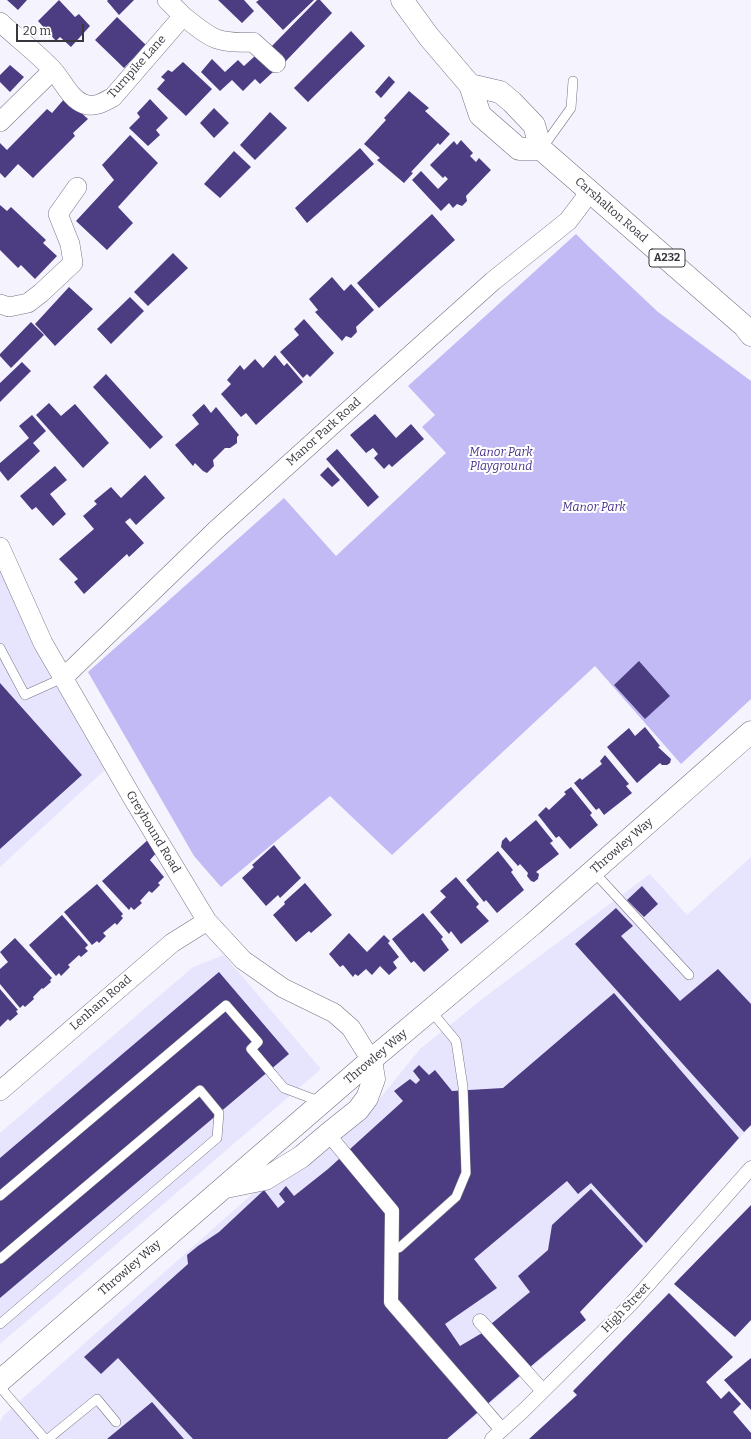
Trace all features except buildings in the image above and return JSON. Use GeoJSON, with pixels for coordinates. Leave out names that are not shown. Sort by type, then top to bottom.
{"type":"FeatureCollection","features":[{"type":"Feature","properties":{"kind":"main road"},"geometry":{"type":"LineString","coordinates":[[402,0],[437,48],[470,85],[480,115],[519,149],[541,149],[534,125],[512,102],[500,92],[470,85]]}},
{"type":"Feature","properties":{"kind":"main road","name":"Carshalton Road"},"geometry":{"type":"LineString","coordinates":[[541,149],[749,329]]}},
{"type":"Feature","properties":{"kind":"main road","name":"Throwley Way"},"geometry":{"type":"LineString","coordinates":[[0,1381],[371,1060],[528,929],[751,732]]}},
{"type":"Feature","properties":{"kind":"main road"},"geometry":{"type":"LineString","coordinates":[[223,1188],[265,1179],[301,1157],[358,1110],[367,1098],[374,1079],[371,1060]]}},
{"type":"Feature","properties":{"kind":"street"},"geometry":{"type":"LineString","coordinates":[[167,0],[183,16],[209,36],[223,42],[253,42],[276,63]]}},
{"type":"Feature","properties":{"kind":"street","name":"Turnpike Lane"},"geometry":{"type":"LineString","coordinates":[[0,22],[53,70],[74,98],[84,104],[92,106],[101,104],[113,97],[183,16]]}},
{"type":"Feature","properties":{"kind":"street"},"geometry":{"type":"LineString","coordinates":[[0,122],[53,70]]}},
{"type":"Feature","properties":{"kind":"street"},"geometry":{"type":"LineString","coordinates":[[0,304],[9,307],[28,302],[41,293],[73,263],[70,244],[58,214],[77,187]]}},
{"type":"Feature","properties":{"kind":"street","name":"Manor Park Road"},"geometry":{"type":"LineString","coordinates":[[62,678],[216,530],[493,281],[568,221],[590,192]]}},
{"type":"Feature","properties":{"kind":"street","name":"Greyhound Road"},"geometry":{"type":"LineString","coordinates":[[0,547],[43,643],[62,678],[206,921],[243,960],[282,988],[334,1012],[351,1028],[371,1060]]}},
{"type":"Feature","properties":{"kind":"street","name":"Lenham Road"},"geometry":{"type":"LineString","coordinates":[[0,1091],[172,943],[206,921]]}},
{"type":"Feature","properties":{"kind":"street"},"geometry":{"type":"LineString","coordinates":[[328,1134],[392,1211],[391,1302],[497,1434]]}},
{"type":"Feature","properties":{"kind":"street","name":"High Street"},"geometry":{"type":"LineString","coordinates":[[497,1434],[630,1305],[751,1168]]}},
{"type":"Feature","properties":{"kind":"street"},"geometry":{"type":"LineString","coordinates":[[480,1321],[543,1391]]}},
{"type":"Feature","properties":{"kind":"lane"},"geometry":{"type":"LineString","coordinates":[[541,149],[571,108],[573,81]]}},
{"type":"Feature","properties":{"kind":"lane"},"geometry":{"type":"LineString","coordinates":[[0,648],[25,695],[62,678]]}},
{"type":"Feature","properties":{"kind":"lane"},"geometry":{"type":"LineString","coordinates":[[593,871],[689,975]]}},
{"type":"Feature","properties":{"kind":"lane"},"geometry":{"type":"LineString","coordinates":[[0,1196],[226,1005],[258,1042],[250,1049],[284,1088],[323,1102]]}},
{"type":"Feature","properties":{"kind":"lane"},"geometry":{"type":"LineString","coordinates":[[399,1248],[456,1197],[466,1173],[463,1087],[456,1041],[431,1011]]}},
{"type":"Feature","properties":{"kind":"lane"},"geometry":{"type":"LineString","coordinates":[[0,1260],[200,1090],[219,1113],[217,1138],[0,1324]]}},
{"type":"Feature","properties":{"kind":"lane"},"geometry":{"type":"LineString","coordinates":[[0,1387],[45,1439]]}},
{"type":"Feature","properties":{"kind":"lane"},"geometry":{"type":"LineString","coordinates":[[48,1439],[98,1399],[116,1422]]}},
{"type":"Feature","properties":{"kind":"shaded area"},"geometry":{"type":"Polygon","coordinates":[[[0,565],[51,678],[109,766],[0,867],[0,565]]]}},
{"type":"Feature","properties":{"kind":"shaded area"},"geometry":{"type":"Polygon","coordinates":[[[751,857],[751,1125],[646,1243],[580,1312],[586,1320],[457,1432],[447,1439],[0,1439],[0,1422],[3,1416],[261,1186],[292,1176],[377,1102],[420,1049],[490,993],[650,874],[687,915],[751,857]]]}},
{"type":"Feature","properties":{"kind":"shaded area"},"geometry":{"type":"Polygon","coordinates":[[[224,955],[321,1069],[0,1344],[0,1133],[193,967],[224,955]]]}},
{"type":"Feature","properties":{"kind":"green space","name":"Manor Park"},"geometry":{"type":"Polygon","coordinates":[[[576,234],[658,312],[751,381],[751,699],[681,764],[595,666],[392,855],[330,796],[221,887],[194,856],[88,672],[284,498],[336,556],[446,453],[422,427],[435,415],[408,386],[576,234]]]}},
{"type":"Feature","properties":{"kind":"park label","name":"Manor Park Playground"},"geometry":{"type":"Point","coordinates":[501,460]}}]}
